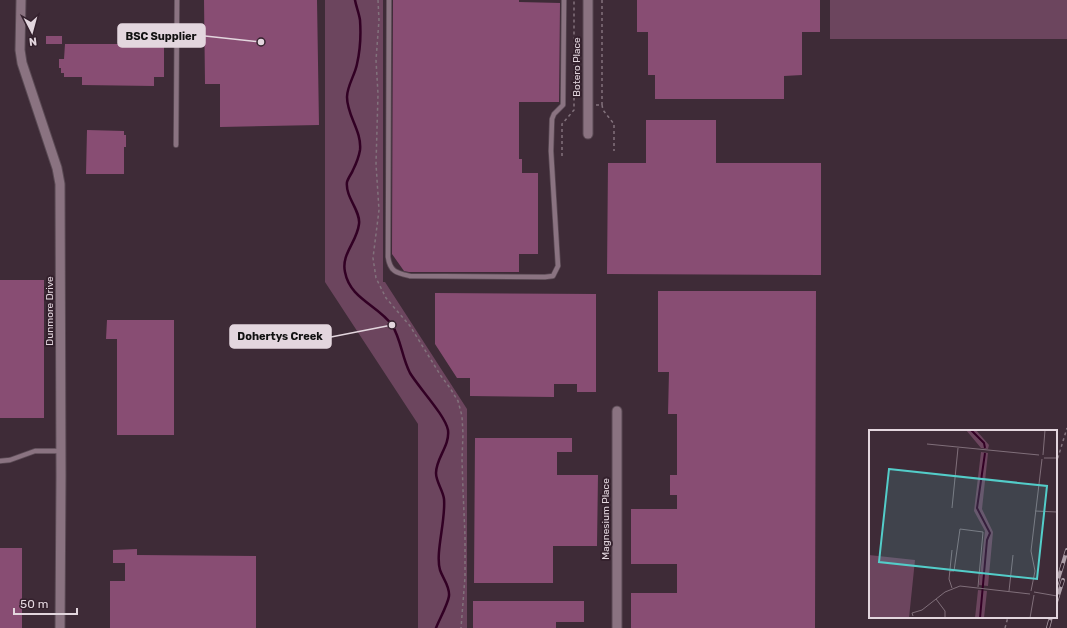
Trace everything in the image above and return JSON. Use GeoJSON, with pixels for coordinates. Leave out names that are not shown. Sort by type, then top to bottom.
{"type":"FeatureCollection","features":[{"type":"Feature","properties":{"kind":"street","name":"Dunmore Drive"},"geometry":{"type":"LineString","coordinates":[[21,0],[20,50],[22,63],[57,168],[60,184],[60,628]]}},
{"type":"Feature","properties":{"kind":"street","name":"Botero Place"},"geometry":{"type":"LineString","coordinates":[[588,0],[588,134]]}},
{"type":"Feature","properties":{"kind":"street","name":"Magnesium Place"},"geometry":{"type":"LineString","coordinates":[[617,411],[617,628]]}},
{"type":"Feature","properties":{"kind":"lane"},"geometry":{"type":"LineString","coordinates":[[176,145],[177,0]]}},
{"type":"Feature","properties":{"kind":"lane"},"geometry":{"type":"LineString","coordinates":[[389,0],[389,265],[396,272],[410,276],[545,277],[553,276],[558,266],[551,151],[552,119],[554,114],[563,105],[564,0]]}},
{"type":"Feature","properties":{"kind":"lane"},"geometry":{"type":"LineString","coordinates":[[0,461],[10,460],[35,451],[61,452]]}},
{"type":"Feature","properties":{"kind":"path"},"geometry":{"type":"LineString","coordinates":[[378,0],[376,164],[379,210],[374,258],[376,278],[386,298],[410,326],[441,376],[458,400],[462,416],[465,577],[461,628]]}},
{"type":"Feature","properties":{"kind":"path"},"geometry":{"type":"LineString","coordinates":[[562,156],[562,124],[574,110],[574,0]]}},
{"type":"Feature","properties":{"kind":"path"},"geometry":{"type":"LineString","coordinates":[[602,0],[602,105],[603,110],[614,124],[614,151]]}},
{"type":"Feature","properties":{"kind":"path"},"geometry":{"type":"LineString","coordinates":[[588,105],[602,105]]}},
{"type":"Feature","properties":{"kind":"path"},"geometry":{"type":"LineString","coordinates":[[1057,461],[1067,428]]}},
{"type":"Feature","properties":{"kind":"path"},"geometry":{"type":"LineString","coordinates":[[1005,628],[1008,618]]}},
{"type":"Feature","properties":{"kind":"shaded area"},"geometry":{"type":"Polygon","coordinates":[[[325,0],[383,0],[383,282],[385,282],[467,409],[467,628],[418,628],[418,424],[325,282],[325,0]]]}},
{"type":"Feature","properties":{"kind":"shaded area"},"geometry":{"type":"Polygon","coordinates":[[[830,0],[1067,0],[1067,39],[830,39],[830,0]]]}},
{"type":"Feature","properties":{"kind":"building"},"geometry":{"type":"Polygon","coordinates":[[[204,0],[317,0],[319,125],[220,127],[220,84],[205,84],[204,0]]]}},
{"type":"Feature","properties":{"kind":"building"},"geometry":{"type":"Polygon","coordinates":[[[393,0],[519,0],[519,2],[560,3],[559,102],[519,102],[519,159],[522,159],[522,173],[538,173],[538,254],[519,254],[519,272],[409,272],[404,271],[392,254],[393,0]]]}},
{"type":"Feature","properties":{"kind":"building"},"geometry":{"type":"Polygon","coordinates":[[[637,0],[820,0],[820,32],[802,32],[802,75],[784,76],[784,99],[655,99],[655,75],[648,75],[648,32],[637,32],[637,0]]]}},
{"type":"Feature","properties":{"kind":"building"},"geometry":{"type":"Polygon","coordinates":[[[46,36],[62,36],[62,44],[46,44],[46,36]]]}},
{"type":"Feature","properties":{"kind":"building"},"geometry":{"type":"Polygon","coordinates":[[[65,44],[164,44],[164,77],[154,77],[154,86],[82,85],[82,77],[64,77],[64,73],[61,73],[61,68],[59,68],[59,59],[64,59],[65,44]]]}},
{"type":"Feature","properties":{"kind":"building"},"geometry":{"type":"Polygon","coordinates":[[[646,120],[716,120],[716,163],[821,163],[821,275],[607,274],[608,163],[646,163],[646,120]]]}},
{"type":"Feature","properties":{"kind":"building"},"geometry":{"type":"Polygon","coordinates":[[[87,130],[124,131],[124,135],[126,135],[126,147],[124,147],[124,174],[86,174],[87,130]]]}},
{"type":"Feature","properties":{"kind":"building"},"geometry":{"type":"Polygon","coordinates":[[[0,280],[44,280],[44,418],[0,418],[0,280]]]}},
{"type":"Feature","properties":{"kind":"building"},"geometry":{"type":"Polygon","coordinates":[[[658,291],[816,291],[815,628],[631,628],[631,593],[677,593],[677,564],[631,564],[631,509],[677,509],[677,495],[670,495],[670,475],[677,475],[677,414],[668,414],[669,372],[658,372],[658,291]]]}},
{"type":"Feature","properties":{"kind":"building"},"geometry":{"type":"Polygon","coordinates":[[[435,293],[596,294],[596,392],[577,392],[577,384],[554,384],[554,397],[470,396],[470,378],[457,378],[435,344],[435,293]]]}},
{"type":"Feature","properties":{"kind":"building"},"geometry":{"type":"Polygon","coordinates":[[[107,320],[174,320],[174,435],[117,435],[117,339],[106,339],[107,320]]]}},
{"type":"Feature","properties":{"kind":"building"},"geometry":{"type":"Polygon","coordinates":[[[475,438],[572,438],[572,452],[557,452],[557,475],[598,475],[597,546],[553,546],[553,583],[474,583],[475,438]]]}},
{"type":"Feature","properties":{"kind":"building"},"geometry":{"type":"Polygon","coordinates":[[[0,548],[22,548],[22,628],[0,628],[0,548]]]}},
{"type":"Feature","properties":{"kind":"building"},"geometry":{"type":"Polygon","coordinates":[[[137,549],[137,555],[256,556],[256,628],[110,628],[110,581],[125,581],[125,563],[113,563],[113,550],[137,549]]]}},
{"type":"Feature","properties":{"kind":"building"},"geometry":{"type":"Polygon","coordinates":[[[473,601],[584,601],[584,622],[556,622],[556,628],[473,628],[473,601]]]}},
{"type":"Feature","properties":{"kind":"waterway"},"geometry":{"type":"LineString","coordinates":[[355,0],[360,20],[360,42],[357,64],[348,89],[347,97],[349,111],[359,136],[360,150],[347,182],[347,188],[358,214],[359,224],[358,230],[345,259],[344,266],[352,289],[392,325],[410,373],[437,409],[448,430],[447,441],[438,462],[436,473],[444,499],[444,517],[439,563],[449,596],[436,628]]}},
{"type":"Feature","properties":{"kind":"railway"},"geometry":{"type":"LineString","coordinates":[[1057,583],[1067,550]]}},
{"type":"Feature","properties":{"kind":"railway"},"geometry":{"type":"LineString","coordinates":[[1057,599],[1063,580]]}},
{"type":"Feature","properties":{"kind":"railway"},"geometry":{"type":"LineString","coordinates":[[1048,628],[1051,618]]}},
{"type":"Feature","properties":{"kind":"place","name":"BSC Supplier"},"geometry":{"type":"Point","coordinates":[261,42]}},
{"type":"Feature","properties":{"kind":"place","name":"Dohertys Creek"},"geometry":{"type":"Point","coordinates":[392,325]}}]}
